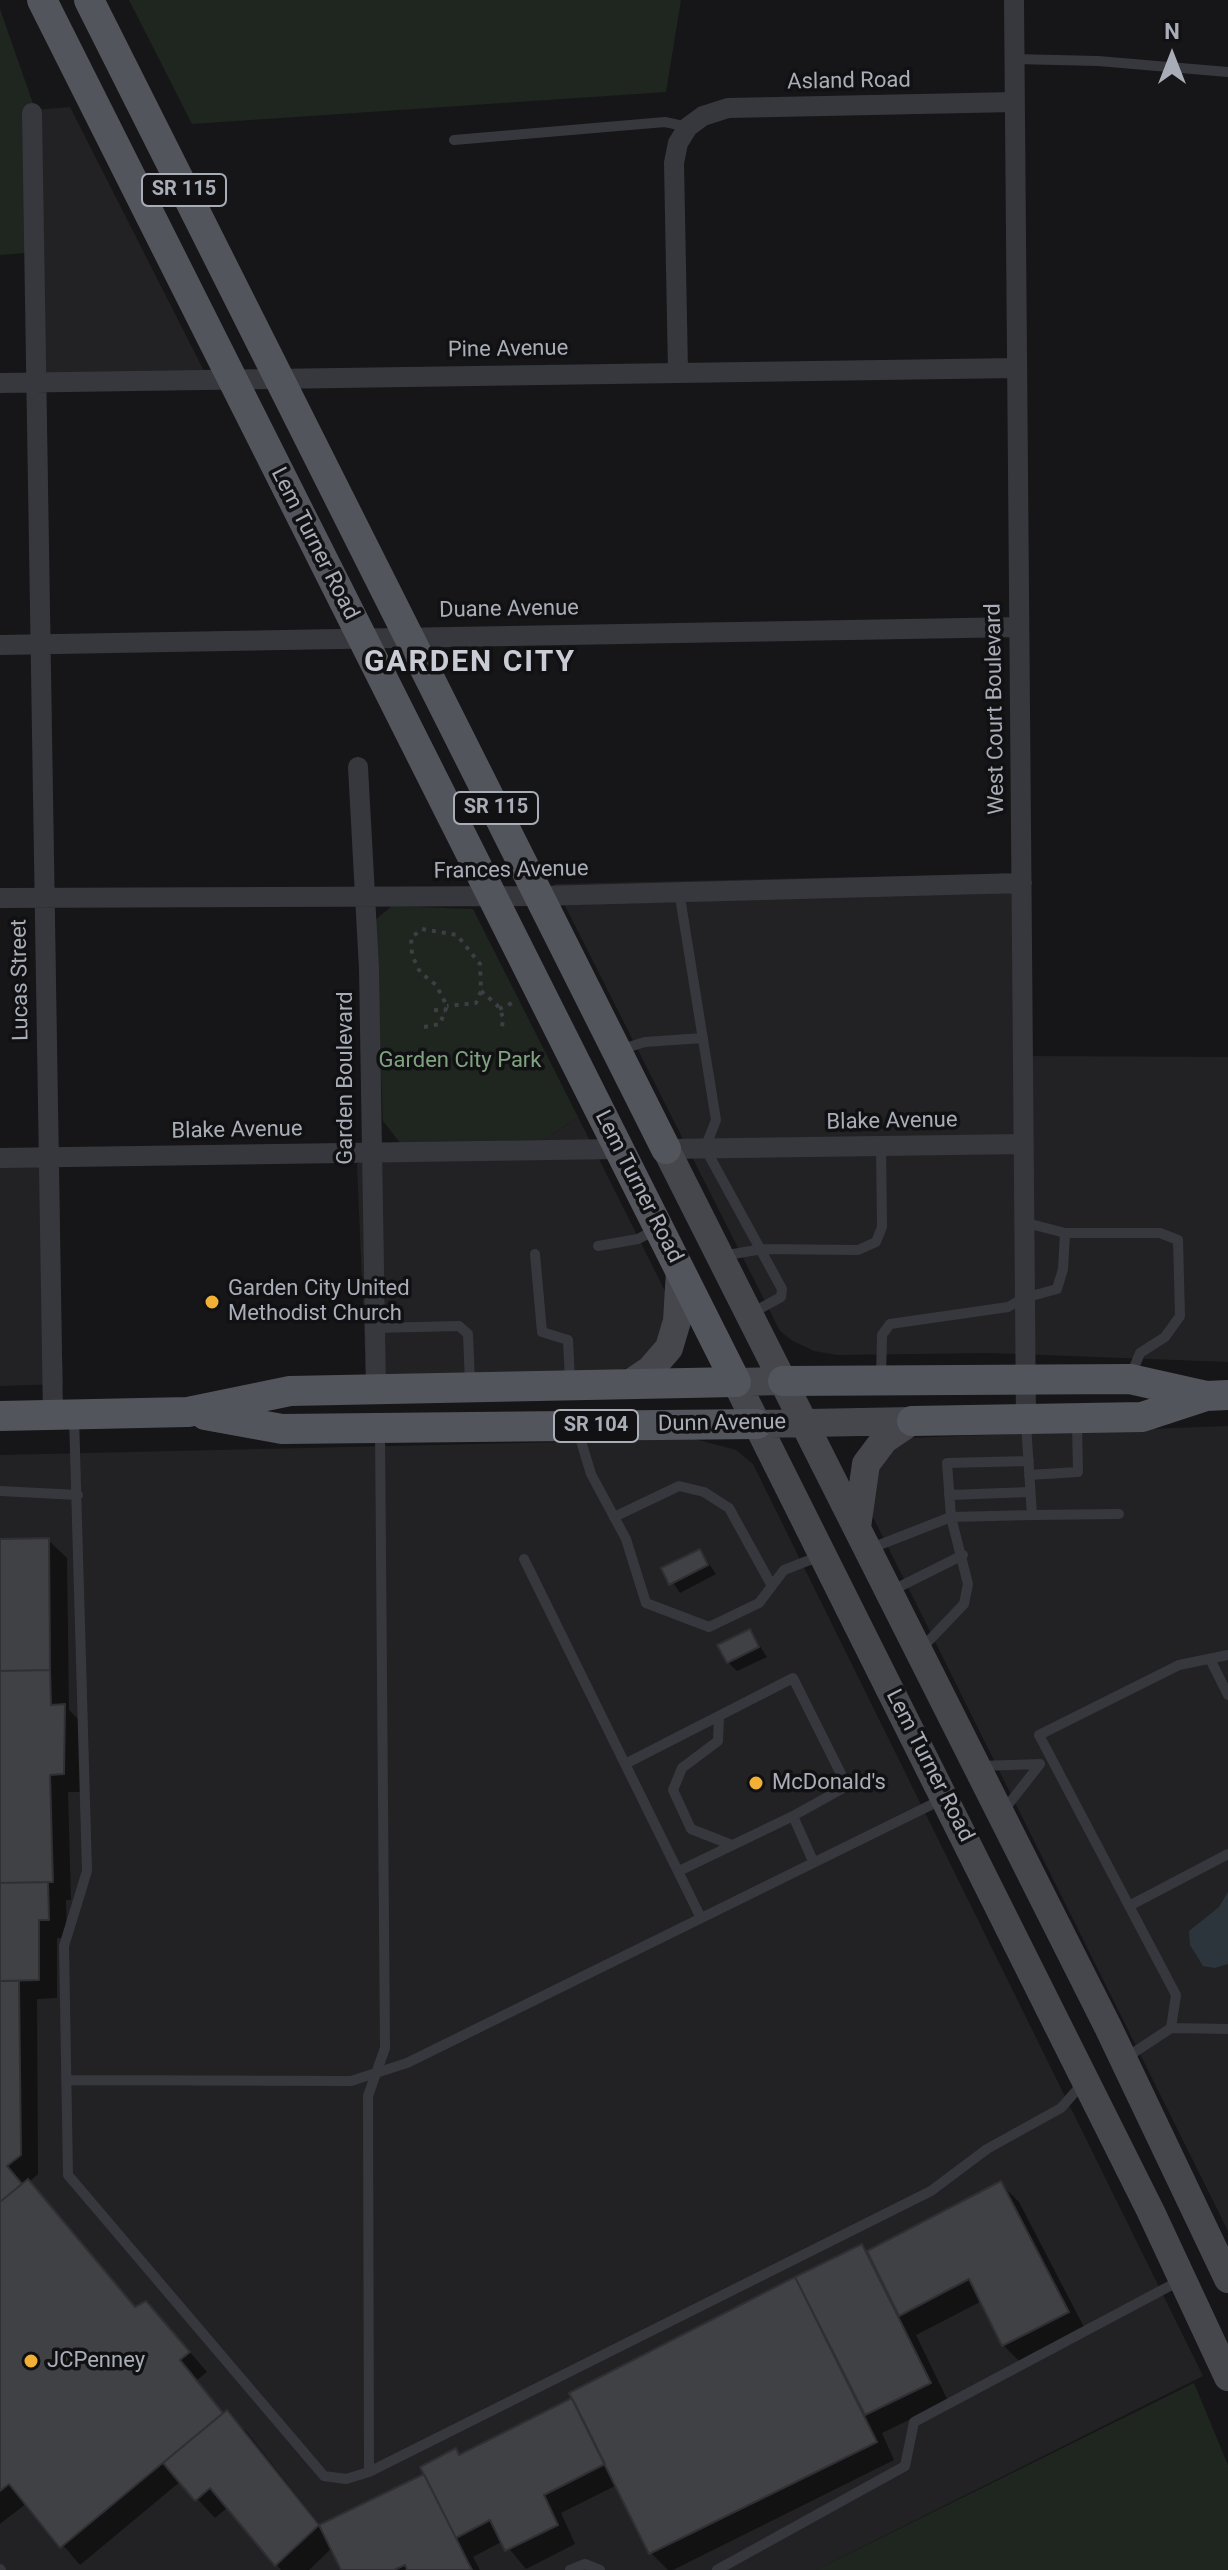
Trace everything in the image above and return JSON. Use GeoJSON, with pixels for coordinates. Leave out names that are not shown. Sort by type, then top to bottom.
{"type":"FeatureCollection","features":[{"type":"Feature","properties":{"kind":"main road","name":"Lem Turner Road"},"geometry":{"type":"LineString","coordinates":[[89,0],[1123,2059],[1228,2279]]}},
{"type":"Feature","properties":{"kind":"main road","name":"Lem Turner Road"},"geometry":{"type":"LineString","coordinates":[[44,1],[945,1798],[1183,2279],[1228,2377]]}},
{"type":"Feature","properties":{"kind":"main road"},"geometry":{"type":"LineString","coordinates":[[629,1384],[650,1370],[669,1348],[677,1321],[680,1271]]}},
{"type":"Feature","properties":{"kind":"main road","name":"Dunn Avenue"},"geometry":{"type":"LineString","coordinates":[[0,1416],[188,1412],[290,1391],[783,1381],[1130,1379],[1217,1396]]}},
{"type":"Feature","properties":{"kind":"main road","name":"Dunn Avenue"},"geometry":{"type":"LineString","coordinates":[[188,1412],[282,1429],[757,1424],[1142,1417],[1217,1396]]}},
{"type":"Feature","properties":{"kind":"main road"},"geometry":{"type":"LineString","coordinates":[[862,1539],[866,1464],[884,1440],[912,1421]]}},
{"type":"Feature","properties":{"kind":"main road"},"geometry":{"type":"LineString","coordinates":[[1085,2080],[1123,2059]]}},
{"type":"Feature","properties":{"kind":"street","name":"West Court Boulevard"},"geometry":{"type":"LineString","coordinates":[[1014,0],[1026,1418]]}},
{"type":"Feature","properties":{"kind":"street","name":"Asland Road"},"geometry":{"type":"LineString","coordinates":[[688,127],[703,116],[728,108],[1015,102]]}},
{"type":"Feature","properties":{"kind":"street","name":"Lucas Street"},"geometry":{"type":"LineString","coordinates":[[32,113],[48,1158],[64,1414]]}},
{"type":"Feature","properties":{"kind":"street"},"geometry":{"type":"LineString","coordinates":[[678,371],[674,163],[678,143],[688,127]]}},
{"type":"Feature","properties":{"kind":"street","name":"Pine Avenue"},"geometry":{"type":"LineString","coordinates":[[0,383],[1017,368]]}},
{"type":"Feature","properties":{"kind":"street","name":"Duane Avenue"},"geometry":{"type":"LineString","coordinates":[[0,645],[1019,627]]}},
{"type":"Feature","properties":{"kind":"street","name":"Garden Boulevard"},"geometry":{"type":"LineString","coordinates":[[358,767],[365,896],[376,1390]]}},
{"type":"Feature","properties":{"kind":"street","name":"Frances Avenue"},"geometry":{"type":"LineString","coordinates":[[0,898],[540,896],[1022,883]]}},
{"type":"Feature","properties":{"kind":"street","name":"Blake Avenue"},"geometry":{"type":"LineString","coordinates":[[666,1149],[1023,1144]]}},
{"type":"Feature","properties":{"kind":"street","name":"Blake Avenue"},"geometry":{"type":"LineString","coordinates":[[0,1158],[619,1149]]}},
{"type":"Feature","properties":{"kind":"lane"},"geometry":{"type":"LineString","coordinates":[[1014,59],[1098,61],[1228,72]]}},
{"type":"Feature","properties":{"kind":"lane"},"geometry":{"type":"LineString","coordinates":[[454,140],[665,122],[688,127]]}},
{"type":"Feature","properties":{"kind":"lane"},"geometry":{"type":"LineString","coordinates":[[679,891],[716,1120],[705,1148],[782,1289],[781,1297],[749,1314]]}},
{"type":"Feature","properties":{"kind":"lane"},"geometry":{"type":"LineString","coordinates":[[617,1050],[645,1042],[703,1038]]}},
{"type":"Feature","properties":{"kind":"lane"},"geometry":{"type":"LineString","coordinates":[[720,1256],[762,1249],[858,1250],[876,1242],[882,1227],[881,1146]]}},
{"type":"Feature","properties":{"kind":"lane"},"geometry":{"type":"LineString","coordinates":[[1023,1222],[1065,1233],[1160,1233],[1178,1240],[1180,1316],[1165,1337],[1140,1353],[1130,1379]]}},
{"type":"Feature","properties":{"kind":"lane"},"geometry":{"type":"LineString","coordinates":[[598,1246],[638,1239],[659,1228]]}},
{"type":"Feature","properties":{"kind":"lane"},"geometry":{"type":"LineString","coordinates":[[881,1380],[882,1335],[890,1324],[1008,1307],[1024,1298],[1057,1289],[1063,1269],[1065,1233]]}},
{"type":"Feature","properties":{"kind":"lane"},"geometry":{"type":"LineString","coordinates":[[535,1254],[542,1332],[568,1340],[570,1385]]}},
{"type":"Feature","properties":{"kind":"lane"},"geometry":{"type":"LineString","coordinates":[[375,1328],[459,1326],[468,1334],[470,1388]]}},
{"type":"Feature","properties":{"kind":"lane"},"geometry":{"type":"LineString","coordinates":[[64,1414],[78,1495],[87,1871],[64,1946],[68,2175],[324,2476],[346,2479],[369,2472],[931,2191],[987,2149],[1061,2108],[1085,2080]]}},
{"type":"Feature","properties":{"kind":"lane"},"geometry":{"type":"LineString","coordinates":[[1029,1475],[1078,1472],[1077,1417]]}},
{"type":"Feature","properties":{"kind":"lane"},"geometry":{"type":"LineString","coordinates":[[1026,1418],[1032,1515]]}},
{"type":"Feature","properties":{"kind":"lane"},"geometry":{"type":"LineString","coordinates":[[577,1426],[591,1474],[626,1539],[646,1603],[709,1627],[759,1603],[784,1570],[823,1555]]}},
{"type":"Feature","properties":{"kind":"lane"},"geometry":{"type":"LineString","coordinates":[[369,2472],[368,2096],[385,2048],[380,1428]]}},
{"type":"Feature","properties":{"kind":"lane"},"geometry":{"type":"LineString","coordinates":[[919,1652],[964,1604],[968,1584],[951,1517],[947,1463],[1029,1461]]}},
{"type":"Feature","properties":{"kind":"lane"},"geometry":{"type":"LineString","coordinates":[[614,1517],[679,1486],[704,1492],[729,1508],[772,1586]]}},
{"type":"Feature","properties":{"kind":"lane"},"geometry":{"type":"LineString","coordinates":[[0,1491],[78,1495]]}},
{"type":"Feature","properties":{"kind":"lane"},"geometry":{"type":"LineString","coordinates":[[949,1495],[1030,1492]]}},
{"type":"Feature","properties":{"kind":"lane"},"geometry":{"type":"LineString","coordinates":[[862,1539],[951,1517],[1119,1514]]}},
{"type":"Feature","properties":{"kind":"lane"},"geometry":{"type":"LineString","coordinates":[[889,1592],[963,1555]]}},
{"type":"Feature","properties":{"kind":"lane"},"geometry":{"type":"LineString","coordinates":[[524,1559],[700,1916]]}},
{"type":"Feature","properties":{"kind":"lane"},"geometry":{"type":"LineString","coordinates":[[1171,2028],[1176,1995],[1039,1735],[1179,1665],[1211,1661],[1228,1655]]}},
{"type":"Feature","properties":{"kind":"lane"},"geometry":{"type":"LineString","coordinates":[[1211,1661],[1228,1695]]}},
{"type":"Feature","properties":{"kind":"lane"},"geometry":{"type":"LineString","coordinates":[[627,1763],[793,1678],[847,1786],[679,1871]]}},
{"type":"Feature","properties":{"kind":"lane"},"geometry":{"type":"LineString","coordinates":[[719,1716],[718,1741],[682,1768],[673,1790],[691,1829],[732,1845]]}},
{"type":"Feature","properties":{"kind":"lane"},"geometry":{"type":"LineString","coordinates":[[976,1766],[1040,1764],[1051,1759]]}},
{"type":"Feature","properties":{"kind":"lane"},"geometry":{"type":"LineString","coordinates":[[1000,1815],[1040,1764]]}},
{"type":"Feature","properties":{"kind":"lane"},"geometry":{"type":"LineString","coordinates":[[66,2080],[351,2081],[407,2063],[700,1916],[945,1798]]}},
{"type":"Feature","properties":{"kind":"lane"},"geometry":{"type":"LineString","coordinates":[[793,1816],[813,1861]]}},
{"type":"Feature","properties":{"kind":"lane"},"geometry":{"type":"LineString","coordinates":[[1129,1906],[1228,1854]]}},
{"type":"Feature","properties":{"kind":"lane"},"geometry":{"type":"LineString","coordinates":[[1123,2059],[1171,2028],[1228,2029]]}},
{"type":"Feature","properties":{"kind":"lane"},"geometry":{"type":"LineString","coordinates":[[717,2570],[905,2466],[914,2422],[1183,2279]]}},
{"type":"Feature","properties":{"kind":"lane"},"geometry":{"type":"LineString","coordinates":[[570,2570],[585,2564],[600,2570]]}},
{"type":"Feature","properties":{"kind":"path"},"geometry":{"type":"LineString","coordinates":[[424,1027],[440,1024],[446,1008],[436,985],[420,972],[412,955],[411,938],[422,929],[457,935],[472,949],[480,964],[481,991],[476,1003],[446,1008],[434,1010]]}},
{"type":"Feature","properties":{"kind":"path"},"geometry":{"type":"LineString","coordinates":[[481,991],[499,1009],[502,1028]]}},
{"type":"Feature","properties":{"kind":"path"},"geometry":{"type":"LineString","coordinates":[[499,1009],[512,1003]]}},
{"type":"Feature","properties":{"kind":"shaded area"},"geometry":{"type":"Polygon","coordinates":[[[70,107],[204,371],[30,375],[22,111],[70,107]]]}},
{"type":"Feature","properties":{"kind":"shaded area"},"geometry":{"type":"Polygon","coordinates":[[[1029,873],[1030,1056],[1228,1057],[1228,1362],[990,1353],[837,1355],[814,1351],[793,1341],[780,1331],[554,884],[1029,873]]]}},
{"type":"Feature","properties":{"kind":"shaded area"},"geometry":{"type":"Polygon","coordinates":[[[578,1117],[666,1293],[664,1336],[640,1363],[618,1371],[366,1378],[357,1164],[401,1144],[544,1140],[578,1117]]]}},
{"type":"Feature","properties":{"kind":"shaded area"},"geometry":{"type":"Polygon","coordinates":[[[56,1166],[63,1384],[0,1386],[0,1167],[56,1166]]]}},
{"type":"Feature","properties":{"kind":"shaded area"},"geometry":{"type":"Polygon","coordinates":[[[1228,1426],[1228,2231],[873,1517],[870,1500],[880,1459],[906,1438],[1228,1426]]]}},
{"type":"Feature","properties":{"kind":"shaded area"},"geometry":{"type":"Polygon","coordinates":[[[695,1439],[736,1450],[753,1464],[1203,2376],[816,2570],[0,2570],[0,1455],[695,1439]]]}},
{"type":"Feature","properties":{"kind":"shaded area"},"geometry":{"type":"Polygon","coordinates":[[[1228,1892],[1228,1964],[1215,1968],[1203,1966],[1190,1945],[1189,1931],[1219,1907],[1228,1892]]]}},
{"type":"Feature","properties":{"kind":"green space"},"geometry":{"type":"Polygon","coordinates":[[[129,0],[681,0],[666,92],[192,124],[129,0]]]}},
{"type":"Feature","properties":{"kind":"green space"},"geometry":{"type":"Polygon","coordinates":[[[0,9],[35,109],[22,111],[26,253],[0,255],[0,9]]]}},
{"type":"Feature","properties":{"kind":"green space","name":"Garden City Park"},"geometry":{"type":"Polygon","coordinates":[[[392,906],[473,909],[578,1117],[544,1140],[401,1144],[383,1121],[374,921],[392,906]]]}},
{"type":"Feature","properties":{"kind":"green space"},"geometry":{"type":"Polygon","coordinates":[[[1194,2383],[1228,2465],[1228,2570],[816,2570],[1194,2383]]]}},
{"type":"Feature","properties":{"kind":"building"},"geometry":{"type":"Polygon","coordinates":[[[49,1538],[50,1670],[0,1671],[0,1539],[49,1538]]]}},
{"type":"Feature","properties":{"kind":"building"},"geometry":{"type":"Polygon","coordinates":[[[700,1549],[708,1565],[669,1585],[661,1568],[700,1549]]]}},
{"type":"Feature","properties":{"kind":"building"},"geometry":{"type":"Polygon","coordinates":[[[750,1629],[759,1647],[727,1663],[717,1645],[750,1629]]]}},
{"type":"Feature","properties":{"kind":"building"},"geometry":{"type":"Polygon","coordinates":[[[50,1670],[51,1705],[65,1704],[64,1774],[50,1775],[53,1882],[0,1883],[0,1671],[50,1670]]]}},
{"type":"Feature","properties":{"kind":"building"},"geometry":{"type":"Polygon","coordinates":[[[48,1882],[49,1920],[39,1920],[39,1980],[0,1981],[0,1883],[48,1882]]]}},
{"type":"Feature","properties":{"kind":"building"},"geometry":{"type":"Polygon","coordinates":[[[0,1981],[19,1981],[21,2155],[7,2166],[22,2184],[0,2202],[0,1981]]]}},
{"type":"Feature","properties":{"kind":"building"},"geometry":{"type":"Polygon","coordinates":[[[28,2179],[135,2307],[146,2301],[190,2352],[180,2360],[223,2413],[60,2548],[9,2484],[0,2491],[0,2202],[28,2179]]]}},
{"type":"Feature","properties":{"kind":"building"},"geometry":{"type":"Polygon","coordinates":[[[1001,2181],[1069,2312],[1002,2346],[969,2279],[899,2316],[867,2251],[1001,2181]]]}},
{"type":"Feature","properties":{"kind":"building"},"geometry":{"type":"Polygon","coordinates":[[[862,2244],[931,2383],[865,2415],[795,2277],[862,2244]]]}},
{"type":"Feature","properties":{"kind":"building"},"geometry":{"type":"Polygon","coordinates":[[[795,2277],[877,2442],[649,2554],[569,2393],[795,2277]]]}},
{"type":"Feature","properties":{"kind":"building"},"geometry":{"type":"Polygon","coordinates":[[[572,2398],[605,2464],[544,2495],[558,2525],[505,2551],[490,2520],[456,2538],[420,2467],[456,2448],[459,2455],[572,2398]]]}},
{"type":"Feature","properties":{"kind":"building"},"geometry":{"type":"Polygon","coordinates":[[[227,2410],[319,2525],[275,2566],[210,2488],[195,2501],[163,2463],[227,2410]]]}},
{"type":"Feature","properties":{"kind":"building"},"geometry":{"type":"Polygon","coordinates":[[[424,2474],[472,2570],[407,2570],[405,2565],[394,2570],[341,2570],[319,2525],[424,2474]]]}},
{"type":"Feature","properties":{"kind":"place","name":"Garden City United Methodist Church"},"geometry":{"type":"Point","coordinates":[212,1302]}},
{"type":"Feature","properties":{"kind":"place","name":"McDonald's"},"geometry":{"type":"Point","coordinates":[756,1783]}},
{"type":"Feature","properties":{"kind":"place","name":"JCPenney"},"geometry":{"type":"Point","coordinates":[31,2361]}},
{"type":"Feature","properties":{"kind":"district","name":"GARDEN CITY"},"geometry":{"type":"Point","coordinates":[470,663]}}]}
